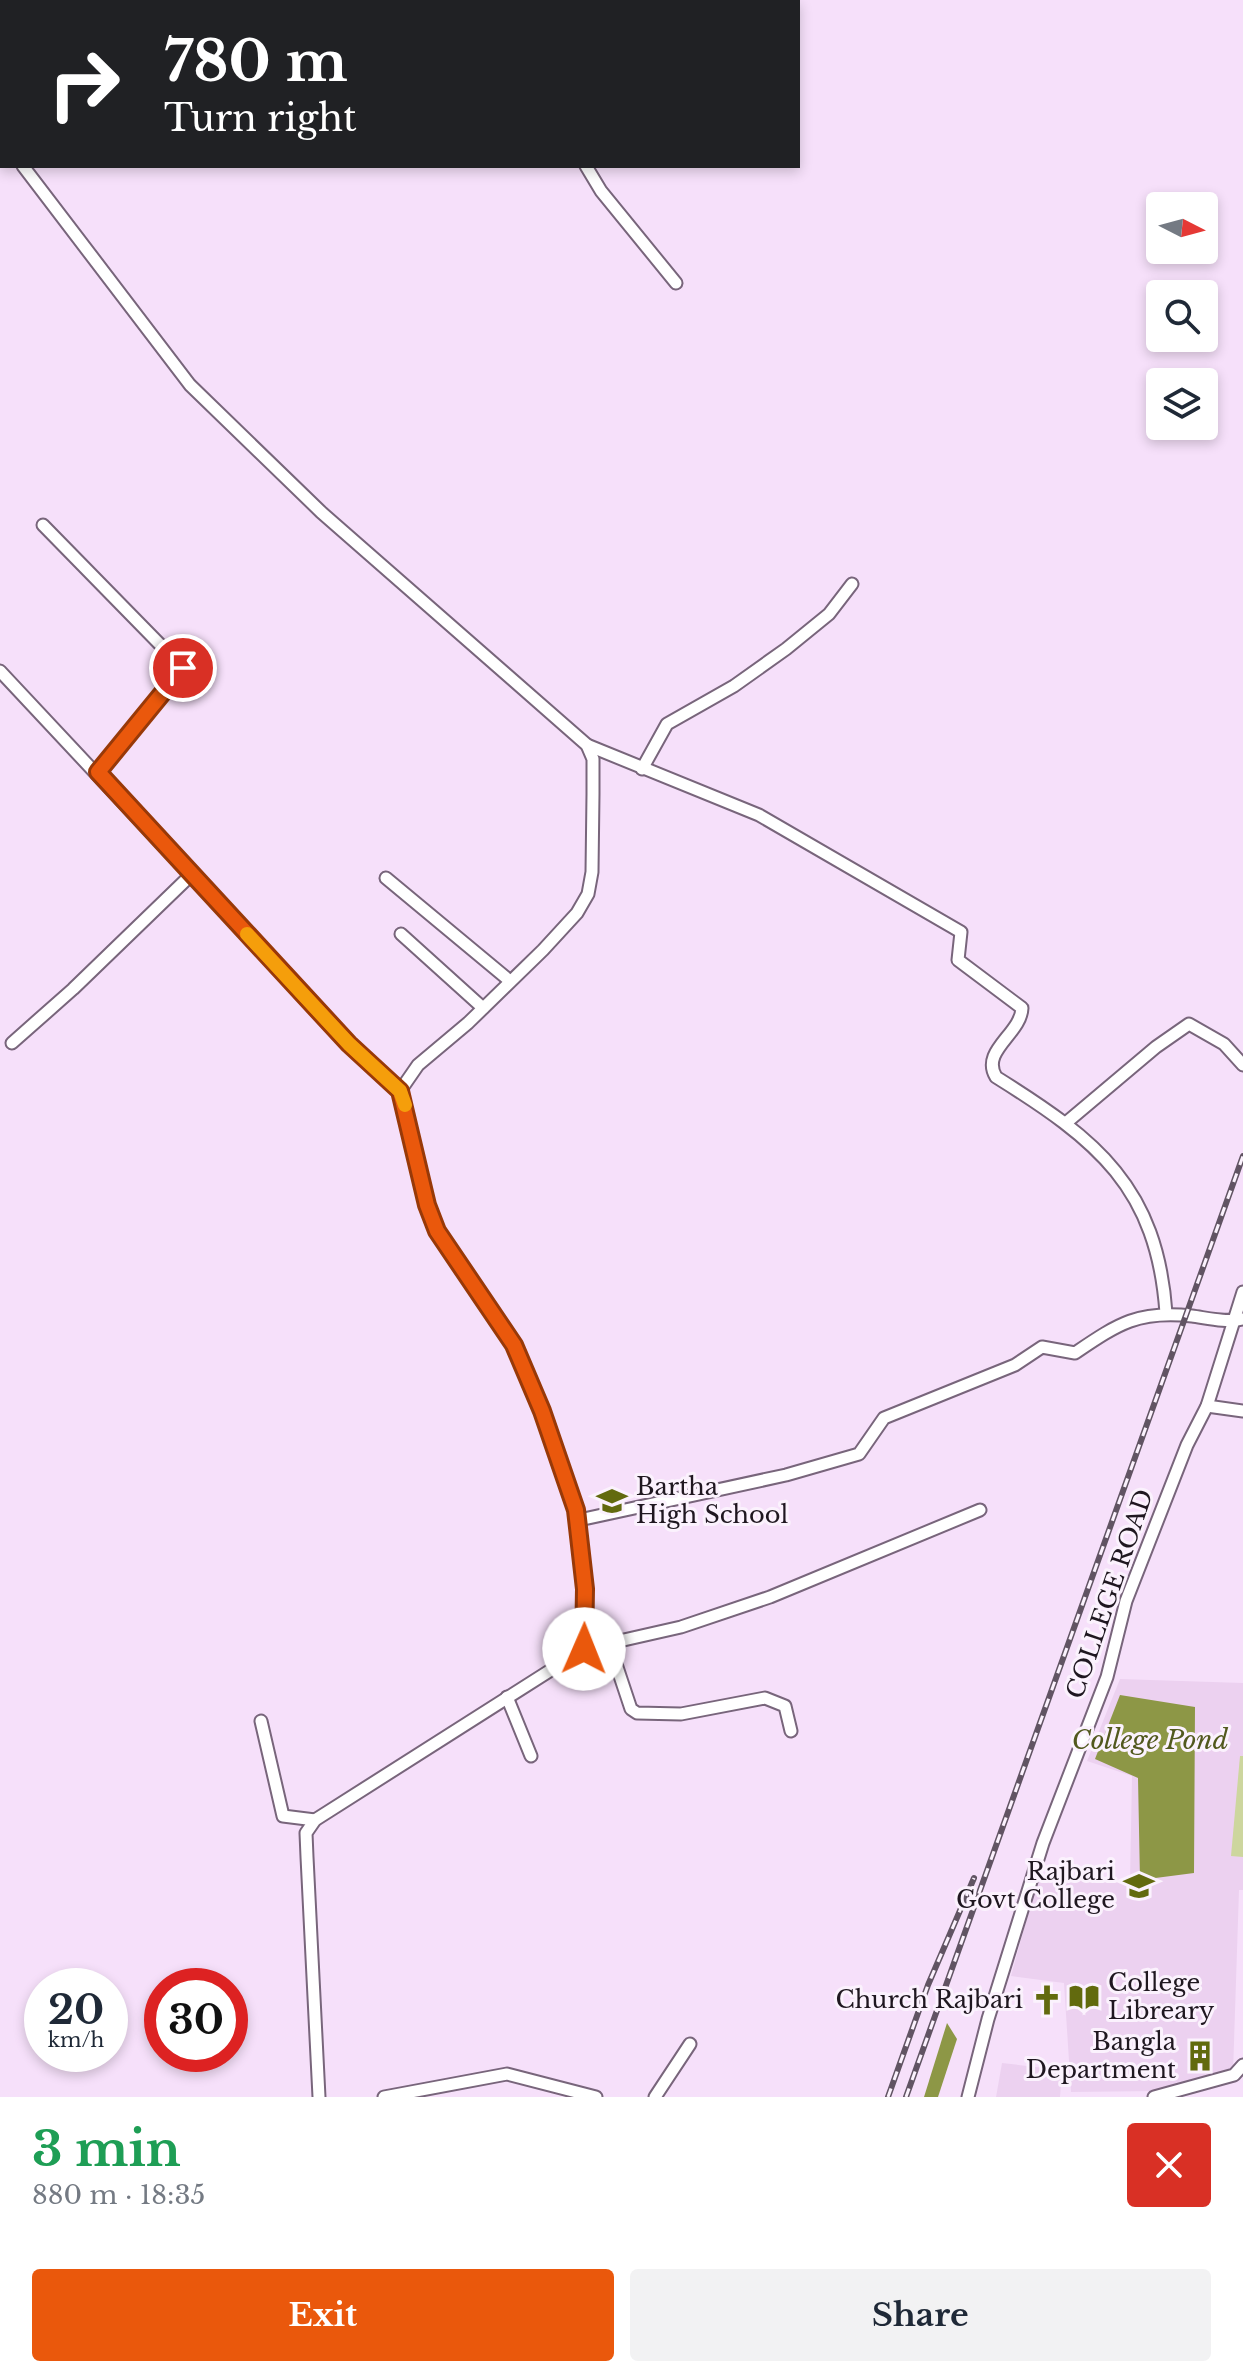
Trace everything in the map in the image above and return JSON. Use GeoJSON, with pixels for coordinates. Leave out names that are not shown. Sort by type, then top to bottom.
{"type":"FeatureCollection","features":[{"type":"Feature","properties":{"kind":"street"},"geometry":{"type":"LineString","coordinates":[[25,168],[190,385],[321,512],[587,745],[759,815],[955,927],[962,938],[958,960],[1022,1008],[1020,1019],[992,1058],[992,1070],[996,1077],[1067,1122],[1100,1151],[1153,1232],[1166,1313]]}},
{"type":"Feature","properties":{"kind":"street"},"geometry":{"type":"LineString","coordinates":[[587,168],[601,191],[676,283]]}},
{"type":"Feature","properties":{"kind":"street"},"geometry":{"type":"LineString","coordinates":[[43,525],[183,668],[98,772]]}},
{"type":"Feature","properties":{"kind":"street"},"geometry":{"type":"LineString","coordinates":[[642,769],[667,724],[734,686],[786,649],[829,614],[852,584]]}},
{"type":"Feature","properties":{"kind":"street"},"geometry":{"type":"LineString","coordinates":[[0,671],[98,772],[349,1044],[400,1091],[427,1205],[437,1231],[514,1345],[542,1411],[579,1520],[585,1589],[584,1649]]}},
{"type":"Feature","properties":{"kind":"street"},"geometry":{"type":"LineString","coordinates":[[400,1091],[418,1065],[510,981],[568,922],[588,894],[592,872],[593,759],[587,745]]}},
{"type":"Feature","properties":{"kind":"street"},"geometry":{"type":"LineString","coordinates":[[12,1043],[192,874]]}},
{"type":"Feature","properties":{"kind":"street"},"geometry":{"type":"LineString","coordinates":[[386,878],[510,981]]}},
{"type":"Feature","properties":{"kind":"street"},"geometry":{"type":"LineString","coordinates":[[401,934],[483,1008]]}},
{"type":"Feature","properties":{"kind":"street"},"geometry":{"type":"LineString","coordinates":[[1067,1122],[1156,1047],[1189,1024],[1224,1044],[1243,1065]]}},
{"type":"Feature","properties":{"kind":"street","name":"COLLEGE ROAD"},"geometry":{"type":"LineString","coordinates":[[968,2097],[988,2019],[1043,1843],[1107,1677],[1126,1601],[1239,1320],[1243,1292]]}},
{"type":"Feature","properties":{"kind":"street"},"geometry":{"type":"LineString","coordinates":[[579,1520],[786,1475],[859,1454],[884,1418],[1015,1365],[1042,1347],[1075,1353],[1114,1325],[1140,1316],[1166,1313],[1239,1320]]}},
{"type":"Feature","properties":{"kind":"street"},"geometry":{"type":"LineString","coordinates":[[1207,1406],[1243,1411]]}},
{"type":"Feature","properties":{"kind":"street"},"geometry":{"type":"LineString","coordinates":[[319,2097],[306,1833],[315,1820],[584,1649],[681,1627],[770,1597],[980,1510]]}},
{"type":"Feature","properties":{"kind":"street"},"geometry":{"type":"LineString","coordinates":[[609,1643],[631,1709],[637,1713],[681,1714],[765,1698],[785,1706],[791,1731]]}},
{"type":"Feature","properties":{"kind":"street"},"geometry":{"type":"LineString","coordinates":[[507,1697],[531,1756]]}},
{"type":"Feature","properties":{"kind":"street"},"geometry":{"type":"LineString","coordinates":[[261,1721],[283,1816],[315,1820]]}},
{"type":"Feature","properties":{"kind":"street"},"geometry":{"type":"LineString","coordinates":[[655,2097],[690,2044]]}},
{"type":"Feature","properties":{"kind":"street"},"geometry":{"type":"LineString","coordinates":[[1154,2097],[1234,2075],[1243,2065]]}},
{"type":"Feature","properties":{"kind":"street"},"geometry":{"type":"LineString","coordinates":[[384,2097],[507,2074],[596,2097]]}},
{"type":"Feature","properties":{"kind":"shaded area","name":"Rajbari Govt College"},"geometry":{"type":"Polygon","coordinates":[[[1120,1679],[1243,1683],[1243,1890],[1239,1890],[1233,2073],[1157,2091],[1071,2092],[1064,1983],[1011,1976],[1038,1878],[1130,1882],[1132,1776],[1087,1761],[1120,1679]]]}},
{"type":"Feature","properties":{"kind":"shaded area"},"geometry":{"type":"Polygon","coordinates":[[[1240,1756],[1243,1756],[1243,1857],[1231,1856],[1240,1756]]]}},
{"type":"Feature","properties":{"kind":"shaded area"},"geometry":{"type":"Polygon","coordinates":[[[1002,2063],[1062,2070],[1060,2097],[996,2097],[1002,2063]]]}},
{"type":"Feature","properties":{"kind":"water","name":"College Pond"},"geometry":{"type":"Polygon","coordinates":[[[1120,1695],[1195,1707],[1194,1873],[1140,1880],[1138,1778],[1095,1759],[1120,1695]]]}},
{"type":"Feature","properties":{"kind":"water"},"geometry":{"type":"Polygon","coordinates":[[[947,2023],[957,2039],[938,2097],[924,2097],[947,2023]]]}},
{"type":"Feature","properties":{"kind":"railway"},"geometry":{"type":"LineString","coordinates":[[906,2097],[1243,1156]]}},
{"type":"Feature","properties":{"kind":"railway"},"geometry":{"type":"LineString","coordinates":[[888,2097],[928,1985],[974,1878]]}},
{"type":"Feature","properties":{"kind":"slow traffic"},"geometry":{"type":"LineString","coordinates":[[247,934],[349,1044],[400,1091],[405,1105]]}},
{"type":"Feature","properties":{"kind":"place","name":"Bartha High School"},"geometry":{"type":"Point","coordinates":[612,1501]}},
{"type":"Feature","properties":{"kind":"place","name":"Rajbari Govt College"},"geometry":{"type":"Point","coordinates":[1139,1886]}},
{"type":"Feature","properties":{"kind":"place","name":"College Libreary"},"geometry":{"type":"Point","coordinates":[1084,1997]}},
{"type":"Feature","properties":{"kind":"place","name":"Church Rajbari"},"geometry":{"type":"Point","coordinates":[1047,2000]}},
{"type":"Feature","properties":{"kind":"place","name":"Bangla Department"},"geometry":{"type":"Point","coordinates":[1200,2056]}},
{"type":"Feature","properties":{"kind":"route"},"geometry":{"type":"LineString","coordinates":[[183,668],[183,672],[98,772],[349,1044],[400,1091],[427,1205],[437,1231],[514,1345],[542,1411],[576,1510],[585,1589],[584,1649]]}}]}
